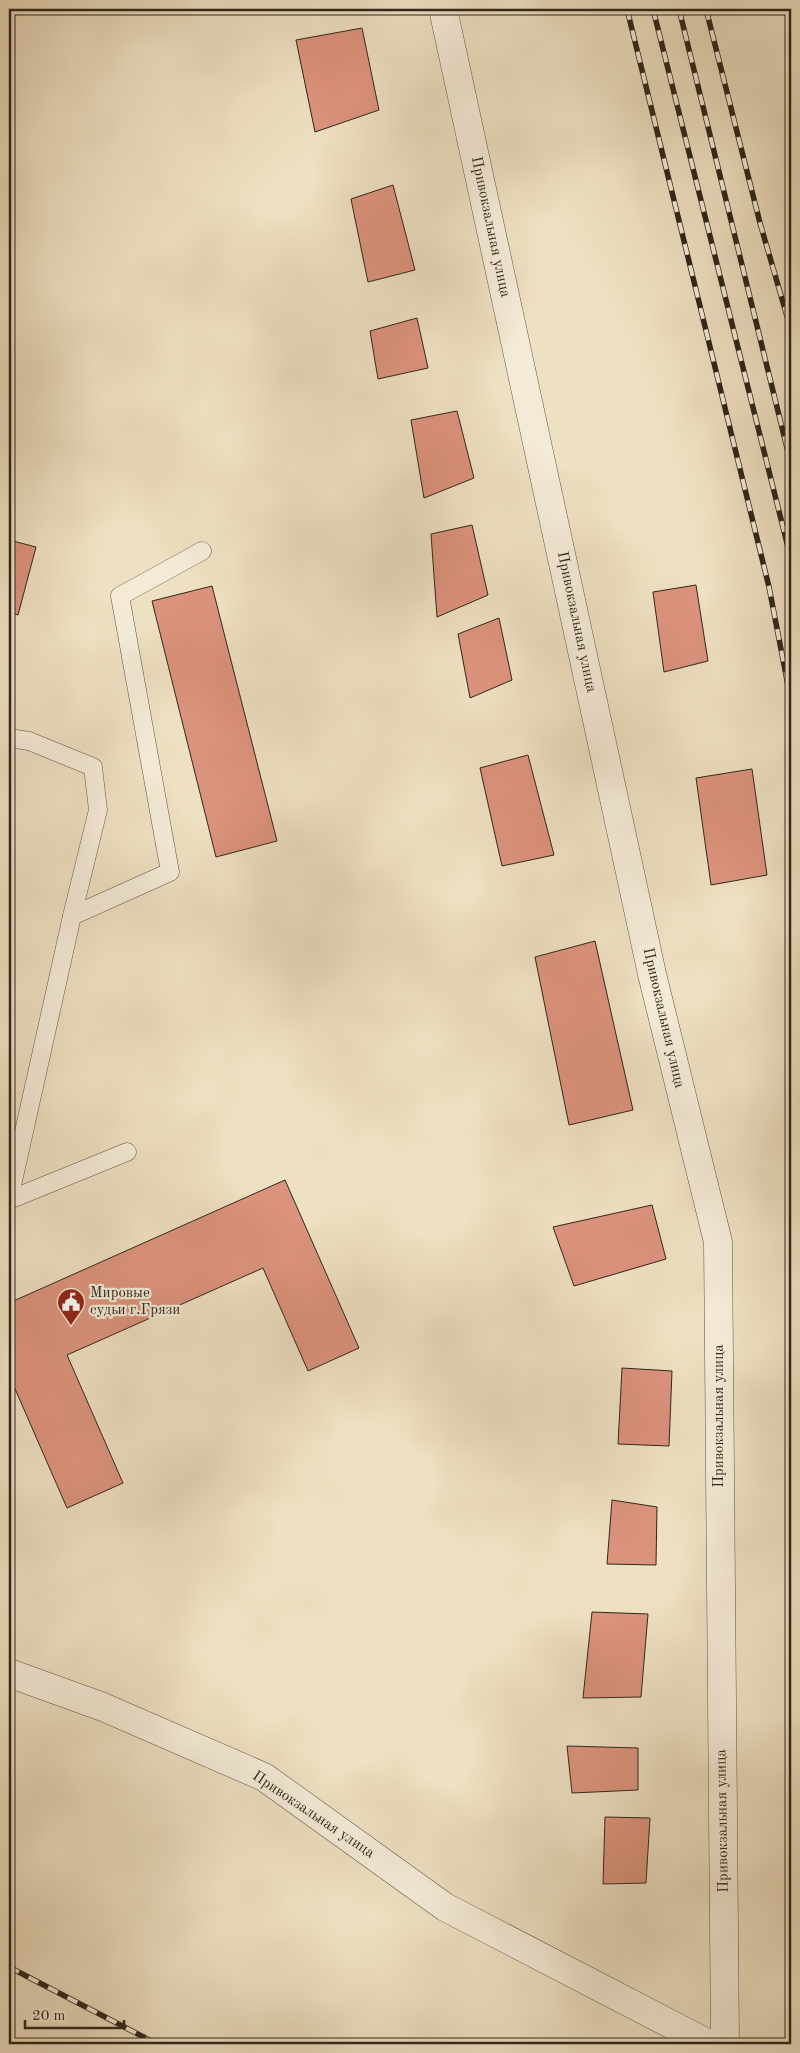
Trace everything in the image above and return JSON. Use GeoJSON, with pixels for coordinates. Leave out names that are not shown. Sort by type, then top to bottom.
{"type":"FeatureCollection","features":[{"type":"Feature","properties":{"kind":"street","name":"Привокзальная улица"},"geometry":{"type":"LineString","coordinates":[[443,9],[652,974],[718,1242],[726,2044]]}},
{"type":"Feature","properties":{"kind":"street","name":"Привокзальная улица"},"geometry":{"type":"LineString","coordinates":[[9,1673],[103,1707],[264,1777],[444,1907],[709,2044]]}},
{"type":"Feature","properties":{"kind":"lane"},"geometry":{"type":"LineString","coordinates":[[72,916],[170,872],[120,596],[202,551]]}},
{"type":"Feature","properties":{"kind":"lane"},"geometry":{"type":"LineString","coordinates":[[9,738],[29,741],[93,768],[98,810],[72,916],[9,1199]]}},
{"type":"Feature","properties":{"kind":"lane"},"geometry":{"type":"LineString","coordinates":[[9,1199],[127,1152]]}},
{"type":"Feature","properties":{"kind":"building"},"geometry":{"type":"Polygon","coordinates":[[[362,28],[379,110],[315,132],[296,40],[362,28]]]}},
{"type":"Feature","properties":{"kind":"building"},"geometry":{"type":"Polygon","coordinates":[[[393,185],[415,270],[368,282],[351,199],[393,185]]]}},
{"type":"Feature","properties":{"kind":"building"},"geometry":{"type":"Polygon","coordinates":[[[417,318],[428,368],[378,379],[370,331],[417,318]]]}},
{"type":"Feature","properties":{"kind":"building"},"geometry":{"type":"Polygon","coordinates":[[[457,411],[474,478],[424,498],[411,420],[457,411]]]}},
{"type":"Feature","properties":{"kind":"building"},"geometry":{"type":"Polygon","coordinates":[[[472,525],[488,595],[437,617],[431,534],[472,525]]]}},
{"type":"Feature","properties":{"kind":"building"},"geometry":{"type":"Polygon","coordinates":[[[9,540],[36,547],[18,615],[9,612],[9,540]]]}},
{"type":"Feature","properties":{"kind":"building"},"geometry":{"type":"Polygon","coordinates":[[[696,585],[708,661],[664,672],[653,592],[696,585]]]}},
{"type":"Feature","properties":{"kind":"building"},"geometry":{"type":"Polygon","coordinates":[[[212,586],[277,841],[216,857],[152,601],[212,586]]]}},
{"type":"Feature","properties":{"kind":"building"},"geometry":{"type":"Polygon","coordinates":[[[499,618],[512,680],[470,698],[458,634],[499,618]]]}},
{"type":"Feature","properties":{"kind":"building"},"geometry":{"type":"Polygon","coordinates":[[[528,755],[554,855],[502,866],[480,768],[528,755]]]}},
{"type":"Feature","properties":{"kind":"building"},"geometry":{"type":"Polygon","coordinates":[[[752,769],[767,875],[711,885],[696,778],[752,769]]]}},
{"type":"Feature","properties":{"kind":"building"},"geometry":{"type":"Polygon","coordinates":[[[595,941],[633,1110],[569,1125],[535,957],[595,941]]]}},
{"type":"Feature","properties":{"kind":"building","name":"Мировые судьи г.Грязи"},"geometry":{"type":"Polygon","coordinates":[[[285,1180],[359,1348],[308,1371],[263,1268],[67,1355],[123,1483],[67,1508],[9,1375],[9,1303],[285,1180]]]}},
{"type":"Feature","properties":{"kind":"building"},"geometry":{"type":"Polygon","coordinates":[[[652,1205],[666,1259],[574,1286],[553,1227],[652,1205]]]}},
{"type":"Feature","properties":{"kind":"building"},"geometry":{"type":"Polygon","coordinates":[[[622,1368],[672,1371],[669,1446],[618,1444],[622,1368]]]}},
{"type":"Feature","properties":{"kind":"building"},"geometry":{"type":"Polygon","coordinates":[[[612,1500],[657,1507],[656,1565],[607,1564],[612,1500]]]}},
{"type":"Feature","properties":{"kind":"building"},"geometry":{"type":"Polygon","coordinates":[[[592,1612],[648,1614],[641,1697],[583,1698],[592,1612]]]}},
{"type":"Feature","properties":{"kind":"building"},"geometry":{"type":"Polygon","coordinates":[[[567,1746],[638,1748],[638,1790],[572,1793],[567,1746]]]}},
{"type":"Feature","properties":{"kind":"building"},"geometry":{"type":"Polygon","coordinates":[[[605,1817],[650,1818],[646,1883],[603,1884],[605,1817]]]}},
{"type":"Feature","properties":{"kind":"railway"},"geometry":{"type":"LineString","coordinates":[[627,9],[769,587],[791,701]]}},
{"type":"Feature","properties":{"kind":"railway"},"geometry":{"type":"LineString","coordinates":[[653,9],[791,559]]}},
{"type":"Feature","properties":{"kind":"railway"},"geometry":{"type":"LineString","coordinates":[[679,9],[791,464]]}},
{"type":"Feature","properties":{"kind":"railway"},"geometry":{"type":"LineString","coordinates":[[706,9],[760,223],[791,330]]}},
{"type":"Feature","properties":{"kind":"railway"},"geometry":{"type":"LineString","coordinates":[[9,1967],[157,2044]]}},
{"type":"Feature","properties":{"kind":"place","name":"Мировые судьи г.Грязи"},"geometry":{"type":"Point","coordinates":[71,1326]}}]}
